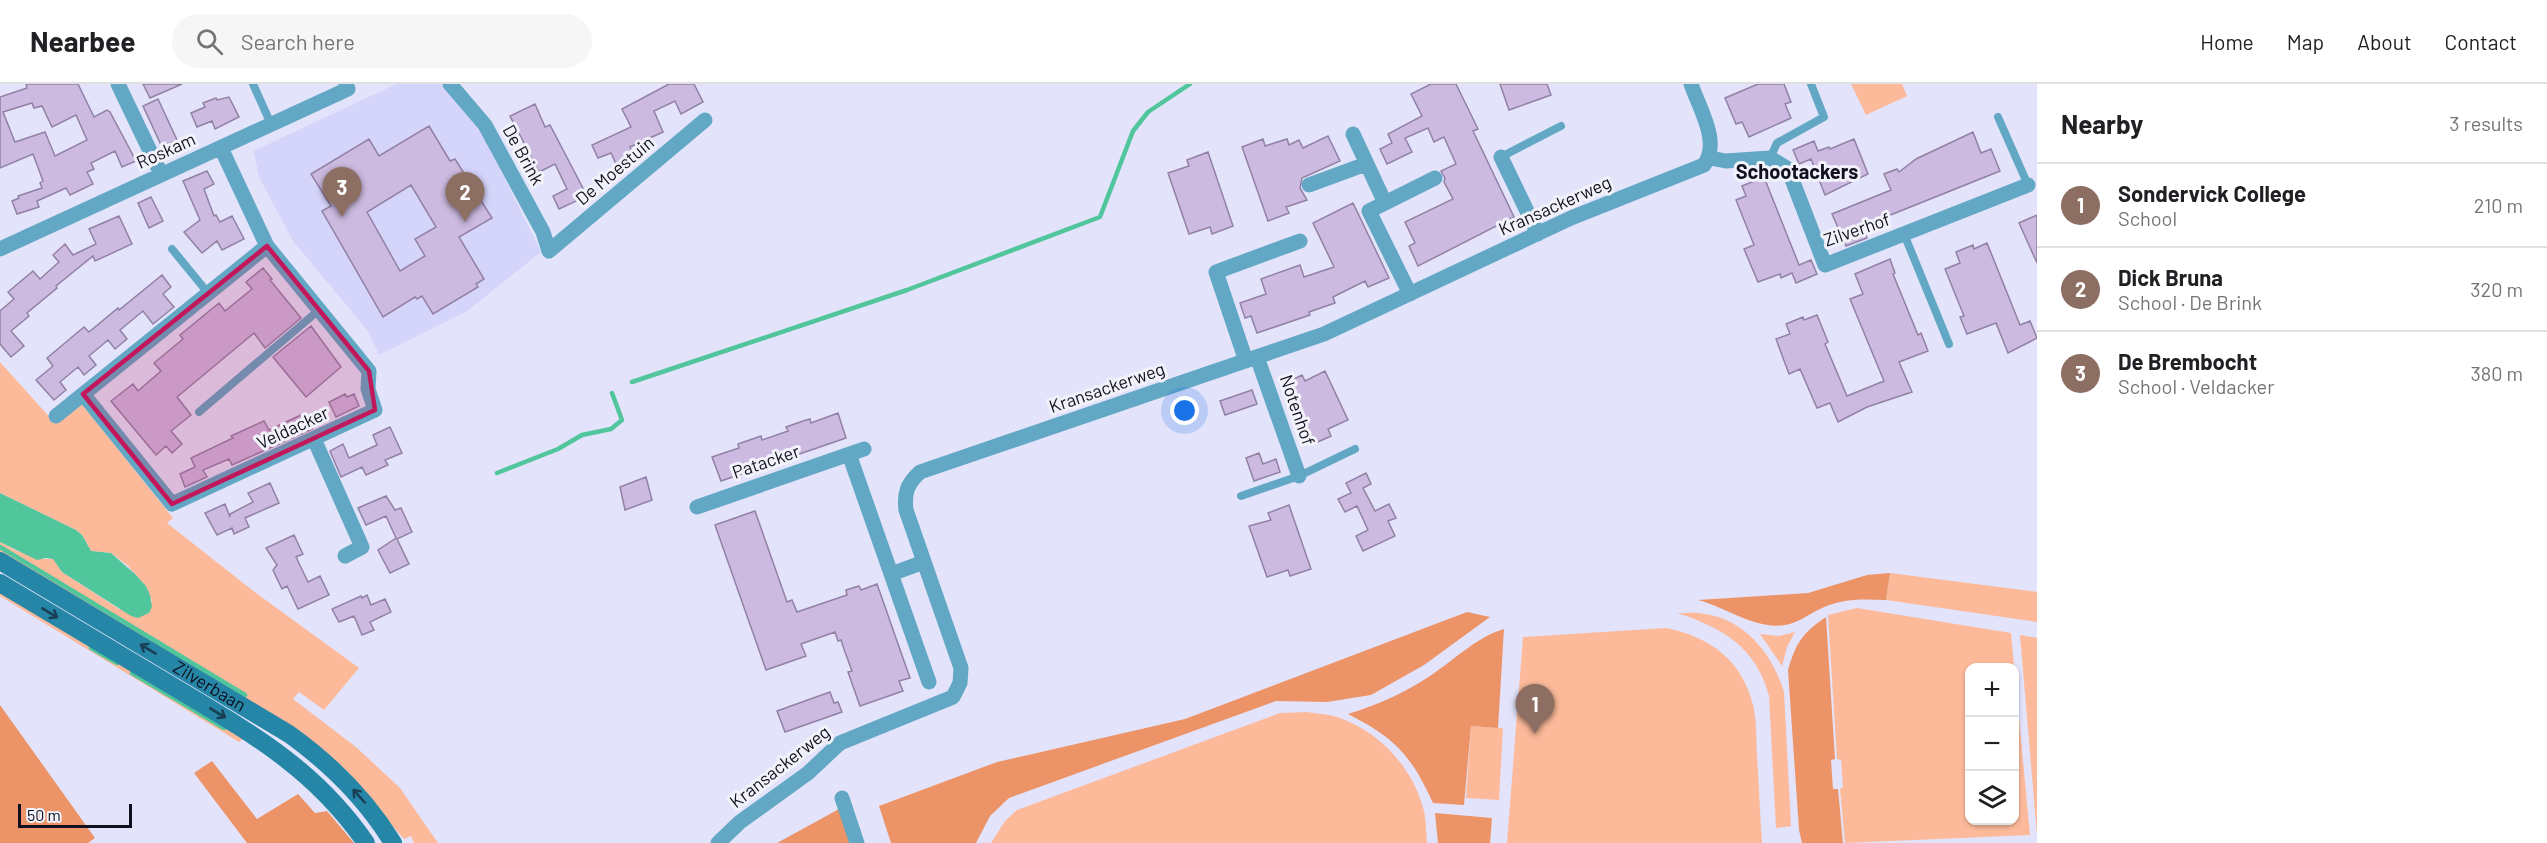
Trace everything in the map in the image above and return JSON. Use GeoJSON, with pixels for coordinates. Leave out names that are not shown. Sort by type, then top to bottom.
{"type":"FeatureCollection","features":[{"type":"Feature","properties":{"kind":"main road","name":"Zilverbaan"},"geometry":{"type":"LineString","coordinates":[[0,561],[289,734],[326,762],[349,785],[369,808],[393,843]]}},
{"type":"Feature","properties":{"kind":"main road","name":"Zilverbaan"},"geometry":{"type":"LineString","coordinates":[[0,583],[261,740],[320,786],[352,822],[366,843]]}},
{"type":"Feature","properties":{"kind":"street"},"geometry":{"type":"LineString","coordinates":[[118,84],[160,174]]}},
{"type":"Feature","properties":{"kind":"street","name":"De Brink"},"geometry":{"type":"LineString","coordinates":[[450,84],[485,125],[543,232],[549,251]]}},
{"type":"Feature","properties":{"kind":"street"},"geometry":{"type":"LineString","coordinates":[[1691,84],[1712,146],[1710,158],[1726,161],[1770,158]]}},
{"type":"Feature","properties":{"kind":"street","name":"Roskam"},"geometry":{"type":"LineString","coordinates":[[2,243],[221,148],[347,87]]}},
{"type":"Feature","properties":{"kind":"street","name":"De Moestuin"},"geometry":{"type":"LineString","coordinates":[[549,251],[705,120]]}},
{"type":"Feature","properties":{"kind":"street"},"geometry":{"type":"LineString","coordinates":[[1353,134],[1385,203]]}},
{"type":"Feature","properties":{"kind":"street","name":"Veldacker"},"geometry":{"type":"LineString","coordinates":[[83,394],[172,504],[375,410],[368,389],[369,371],[267,246],[221,148]]}},
{"type":"Feature","properties":{"kind":"street"},"geometry":{"type":"LineString","coordinates":[[1501,157],[1538,234]]}},
{"type":"Feature","properties":{"kind":"street","name":"Kransackerweg"},"geometry":{"type":"LineString","coordinates":[[718,843],[740,822],[808,773],[840,743],[953,697],[960,683],[961,668],[906,510],[904,496],[910,482],[920,472],[1324,334],[1571,218],[1692,171],[1704,165],[1710,158]]}},
{"type":"Feature","properties":{"kind":"street","name":"Zilverhof"},"geometry":{"type":"LineString","coordinates":[[1770,158],[1788,169],[1826,265],[2028,185]]}},
{"type":"Feature","properties":{"kind":"street"},"geometry":{"type":"LineString","coordinates":[[1309,185],[1366,164]]}},
{"type":"Feature","properties":{"kind":"street"},"geometry":{"type":"LineString","coordinates":[[1410,294],[1369,211],[1435,178]]}},
{"type":"Feature","properties":{"kind":"street","name":"Notenhof"},"geometry":{"type":"LineString","coordinates":[[1299,476],[1216,272],[1300,240]]}},
{"type":"Feature","properties":{"kind":"street"},"geometry":{"type":"LineString","coordinates":[[56,416],[267,246]]}},
{"type":"Feature","properties":{"kind":"street"},"geometry":{"type":"LineString","coordinates":[[314,439],[362,547],[345,555]]}},
{"type":"Feature","properties":{"kind":"street","name":"Patacker"},"geometry":{"type":"LineString","coordinates":[[697,507],[864,448]]}},
{"type":"Feature","properties":{"kind":"street"},"geometry":{"type":"LineString","coordinates":[[849,454],[929,682]]}},
{"type":"Feature","properties":{"kind":"street"},"geometry":{"type":"LineString","coordinates":[[891,574],[924,562]]}},
{"type":"Feature","properties":{"kind":"street"},"geometry":{"type":"LineString","coordinates":[[842,798],[857,843]]}},
{"type":"Feature","properties":{"kind":"lane"},"geometry":{"type":"LineString","coordinates":[[253,84],[271,124]]}},
{"type":"Feature","properties":{"kind":"lane"},"geometry":{"type":"LineString","coordinates":[[1770,158],[1777,143],[1824,117],[1811,84]]}},
{"type":"Feature","properties":{"kind":"lane","name":"Zilverhof"},"geometry":{"type":"LineString","coordinates":[[1998,117],[2028,185]]}},
{"type":"Feature","properties":{"kind":"lane"},"geometry":{"type":"LineString","coordinates":[[1501,157],[1561,126]]}},
{"type":"Feature","properties":{"kind":"lane","name":"Zilverhof"},"geometry":{"type":"LineString","coordinates":[[1904,234],[1949,344]]}},
{"type":"Feature","properties":{"kind":"lane"},"geometry":{"type":"LineString","coordinates":[[172,249],[208,293]]}},
{"type":"Feature","properties":{"kind":"lane"},"geometry":{"type":"LineString","coordinates":[[199,412],[319,310]]}},
{"type":"Feature","properties":{"kind":"lane","name":"Notenhof"},"geometry":{"type":"LineString","coordinates":[[1240,496],[1299,476],[1355,449]]}},
{"type":"Feature","properties":{"kind":"highlighted area"},"geometry":{"type":"Polygon","coordinates":[[[267,246],[369,371],[375,410],[172,504],[83,394],[267,246]]]}},
{"type":"Feature","properties":{"kind":"shaded area"},"geometry":{"type":"Polygon","coordinates":[[[396,84],[443,84],[479,125],[541,252],[467,311],[379,355],[368,331],[293,241],[259,177],[254,151],[396,84]]]}},
{"type":"Feature","properties":{"kind":"shaded area"},"geometry":{"type":"Polygon","coordinates":[[[1851,84],[1902,84],[1907,96],[1866,115],[1851,84]]]}},
{"type":"Feature","properties":{"kind":"shaded area"},"geometry":{"type":"Polygon","coordinates":[[[0,362],[54,422],[80,402],[173,518],[167,523],[252,590],[359,668],[324,710],[299,692],[293,699],[356,747],[400,788],[438,843],[414,843],[411,836],[404,839],[339,767],[0,555],[0,542],[17,551],[42,559],[54,559],[62,572],[119,609],[152,601],[146,586],[127,565],[111,553],[91,551],[82,535],[76,530],[0,493],[0,362]]]}},
{"type":"Feature","properties":{"kind":"shaded area"},"geometry":{"type":"Polygon","coordinates":[[[0,493],[76,530],[82,535],[91,551],[111,553],[146,586],[152,607],[149,613],[138,618],[131,616],[62,572],[53,559],[37,560],[0,542],[0,493]]]}},
{"type":"Feature","properties":{"kind":"shaded area"},"geometry":{"type":"Polygon","coordinates":[[[1890,573],[2037,592],[2037,622],[1886,600],[1890,573]]]}},
{"type":"Feature","properties":{"kind":"shaded area"},"geometry":{"type":"Polygon","coordinates":[[[1890,573],[1886,600],[1843,601],[1826,606],[1794,623],[1785,625],[1774,626],[1752,621],[1698,600],[1808,593],[1867,575],[1890,573]]]}},
{"type":"Feature","properties":{"kind":"shaded area"},"geometry":{"type":"Polygon","coordinates":[[[0,586],[247,735],[239,742],[0,596],[0,586]]]}},
{"type":"Feature","properties":{"kind":"shaded area"},"geometry":{"type":"Polygon","coordinates":[[[1857,608],[2011,633],[2014,663],[1965,663],[1965,825],[2019,825],[2019,718],[2030,835],[1845,843],[1840,789],[1843,787],[1841,760],[1837,759],[1828,615],[1857,608]]]}},
{"type":"Feature","properties":{"kind":"shaded area"},"geometry":{"type":"Polygon","coordinates":[[[1467,612],[1490,617],[1424,665],[1371,695],[1327,702],[1276,701],[1009,798],[990,816],[976,843],[891,843],[879,806],[997,762],[1185,719],[1467,612]]]}},
{"type":"Feature","properties":{"kind":"shaded area"},"geometry":{"type":"Polygon","coordinates":[[[1677,613],[1705,614],[1733,624],[1756,641],[1773,665],[1784,692],[1791,826],[1776,828],[1769,696],[1756,664],[1746,652],[1723,633],[1677,613]]]}},
{"type":"Feature","properties":{"kind":"shaded area"},"geometry":{"type":"Polygon","coordinates":[[[1826,617],[1835,759],[1831,760],[1833,789],[1838,789],[1843,843],[1802,843],[1799,830],[1788,670],[1801,639],[1826,617]]]}},
{"type":"Feature","properties":{"kind":"shaded area"},"geometry":{"type":"Polygon","coordinates":[[[1666,628],[1710,644],[1732,663],[1748,689],[1756,724],[1762,843],[1507,843],[1523,637],[1666,628]]]}},
{"type":"Feature","properties":{"kind":"shaded area"},"geometry":{"type":"Polygon","coordinates":[[[1504,629],[1498,728],[1471,726],[1464,805],[1433,803],[1417,772],[1400,750],[1378,731],[1348,714],[1413,687],[1475,643],[1504,629]]]}},
{"type":"Feature","properties":{"kind":"shaded area"},"geometry":{"type":"Polygon","coordinates":[[[1795,632],[1787,647],[1782,666],[1760,634],[1779,636],[1795,632]]]}},
{"type":"Feature","properties":{"kind":"shaded area"},"geometry":{"type":"Polygon","coordinates":[[[2020,635],[2037,638],[2037,835],[2020,635]]]}},
{"type":"Feature","properties":{"kind":"shaded area"},"geometry":{"type":"Polygon","coordinates":[[[0,705],[95,838],[88,843],[0,843],[0,705]]]}},
{"type":"Feature","properties":{"kind":"shaded area"},"geometry":{"type":"Polygon","coordinates":[[[1308,712],[1336,717],[1355,725],[1369,733],[1393,754],[1412,780],[1419,795],[1425,815],[1427,843],[991,843],[1005,821],[1017,810],[1280,713],[1308,712]]]}},
{"type":"Feature","properties":{"kind":"shaded area"},"geometry":{"type":"Polygon","coordinates":[[[1471,726],[1503,728],[1499,800],[1466,798],[1471,726]]]}},
{"type":"Feature","properties":{"kind":"shaded area"},"geometry":{"type":"Polygon","coordinates":[[[212,761],[257,819],[298,794],[315,813],[327,811],[354,843],[247,843],[194,773],[212,761]]]}},
{"type":"Feature","properties":{"kind":"shaded area"},"geometry":{"type":"Polygon","coordinates":[[[839,809],[851,843],[777,843],[839,809]]]}},
{"type":"Feature","properties":{"kind":"shaded area"},"geometry":{"type":"Polygon","coordinates":[[[1435,813],[1492,818],[1490,843],[1438,843],[1435,813]]]}},
{"type":"Feature","properties":{"kind":"building"},"geometry":{"type":"Polygon","coordinates":[[[26,84],[78,84],[94,117],[107,110],[110,112],[136,161],[122,167],[115,151],[91,163],[94,169],[87,172],[93,184],[70,195],[66,188],[37,201],[39,207],[17,214],[12,201],[19,198],[18,196],[42,188],[40,183],[43,181],[33,154],[0,168],[0,97],[27,88],[26,84]],[[32,103],[3,112],[15,142],[45,132],[55,156],[87,140],[76,115],[52,127],[42,106],[34,108],[32,103]]]}},
{"type":"Feature","properties":{"kind":"building"},"geometry":{"type":"Polygon","coordinates":[[[143,84],[182,84],[150,98],[143,84]]]}},
{"type":"Feature","properties":{"kind":"building"},"geometry":{"type":"Polygon","coordinates":[[[669,84],[694,84],[703,102],[681,114],[675,101],[654,111],[663,132],[630,147],[633,154],[627,157],[629,161],[617,166],[611,153],[598,158],[592,145],[631,127],[622,109],[669,84]]]}},
{"type":"Feature","properties":{"kind":"building"},"geometry":{"type":"Polygon","coordinates":[[[1431,84],[1456,84],[1478,129],[1473,131],[1514,217],[1418,266],[1409,246],[1415,243],[1405,222],[1453,199],[1441,171],[1456,164],[1444,137],[1434,142],[1428,128],[1405,138],[1412,152],[1387,164],[1380,149],[1392,143],[1388,134],[1422,116],[1411,94],[1431,84]]]}},
{"type":"Feature","properties":{"kind":"building"},"geometry":{"type":"Polygon","coordinates":[[[1500,84],[1547,84],[1551,95],[1509,110],[1500,84]]]}},
{"type":"Feature","properties":{"kind":"building"},"geometry":{"type":"Polygon","coordinates":[[[1758,84],[1784,84],[1791,102],[1785,104],[1791,118],[1749,137],[1742,122],[1736,124],[1725,98],[1758,84]]]}},
{"type":"Feature","properties":{"kind":"building"},"geometry":{"type":"Polygon","coordinates":[[[229,97],[239,117],[215,129],[212,121],[197,127],[191,113],[205,107],[203,103],[216,98],[217,100],[229,97]]]}},
{"type":"Feature","properties":{"kind":"building"},"geometry":{"type":"Polygon","coordinates":[[[158,99],[177,140],[162,147],[143,106],[158,99]]]}},
{"type":"Feature","properties":{"kind":"building"},"geometry":{"type":"Polygon","coordinates":[[[535,104],[545,127],[550,125],[587,196],[559,209],[553,196],[567,189],[555,164],[539,172],[510,116],[535,104]]]}},
{"type":"Feature","properties":{"kind":"building"},"geometry":{"type":"Polygon","coordinates":[[[429,126],[450,161],[455,159],[492,218],[459,237],[484,279],[476,284],[478,287],[433,314],[422,296],[417,299],[415,297],[383,317],[322,211],[331,206],[311,174],[369,139],[379,156],[429,126]],[[411,185],[367,212],[400,271],[425,256],[415,239],[436,227],[411,185]]]}},
{"type":"Feature","properties":{"kind":"building"},"geometry":{"type":"Polygon","coordinates":[[[1973,132],[1981,153],[1991,149],[2000,171],[1873,222],[1874,224],[1863,228],[1867,238],[1846,246],[1832,214],[1891,190],[1884,174],[1897,169],[1899,172],[1916,159],[1973,132]]]}},
{"type":"Feature","properties":{"kind":"building"},"geometry":{"type":"Polygon","coordinates":[[[1328,136],[1340,161],[1302,178],[1300,188],[1307,200],[1286,207],[1289,213],[1268,221],[1242,147],[1263,139],[1265,146],[1287,139],[1289,145],[1299,140],[1303,148],[1328,136]]]}},
{"type":"Feature","properties":{"kind":"building"},"geometry":{"type":"Polygon","coordinates":[[[1854,139],[1868,174],[1825,195],[1811,159],[1799,164],[1793,150],[1814,141],[1818,151],[1829,147],[1830,149],[1854,139]]]}},
{"type":"Feature","properties":{"kind":"building"},"geometry":{"type":"Polygon","coordinates":[[[1208,152],[1233,226],[1212,234],[1210,227],[1189,234],[1168,173],[1189,166],[1187,160],[1208,152]]]}},
{"type":"Feature","properties":{"kind":"building"},"geometry":{"type":"Polygon","coordinates":[[[207,171],[214,184],[204,189],[214,216],[216,215],[220,222],[232,216],[244,239],[222,250],[217,241],[202,253],[184,232],[200,220],[183,181],[207,171]]]}},
{"type":"Feature","properties":{"kind":"building"},"geometry":{"type":"Polygon","coordinates":[[[1764,177],[1799,265],[1811,260],[1817,274],[1796,283],[1792,273],[1781,278],[1780,274],[1758,282],[1744,249],[1754,245],[1736,200],[1746,196],[1742,186],[1764,177]]]}},
{"type":"Feature","properties":{"kind":"building"},"geometry":{"type":"Polygon","coordinates":[[[151,197],[163,221],[149,228],[138,203],[151,197]]]}},
{"type":"Feature","properties":{"kind":"building"},"geometry":{"type":"Polygon","coordinates":[[[1353,203],[1389,278],[1368,287],[1365,281],[1333,297],[1335,303],[1309,312],[1310,315],[1257,333],[1251,316],[1245,318],[1240,303],[1266,294],[1261,279],[1300,265],[1304,277],[1334,267],[1313,223],[1353,203]]]}},
{"type":"Feature","properties":{"kind":"building"},"geometry":{"type":"Polygon","coordinates":[[[2037,215],[2037,263],[2019,223],[2037,215]]]}},
{"type":"Feature","properties":{"kind":"building"},"geometry":{"type":"Polygon","coordinates":[[[119,216],[132,244],[95,261],[93,256],[27,313],[29,316],[11,331],[24,346],[11,357],[0,344],[0,311],[14,299],[8,292],[33,271],[40,279],[59,262],[53,255],[65,244],[73,255],[96,244],[89,229],[119,216]]]}},
{"type":"Feature","properties":{"kind":"building"},"geometry":{"type":"Polygon","coordinates":[[[1987,243],[2020,325],[2030,321],[2037,338],[2008,353],[1996,323],[1967,334],[1960,317],[1964,316],[1945,269],[1960,263],[1956,252],[1973,245],[1974,249],[1987,243]]]}},
{"type":"Feature","properties":{"kind":"building"},"geometry":{"type":"Polygon","coordinates":[[[1890,259],[1895,273],[1893,274],[1918,335],[1921,333],[1928,351],[1899,362],[1912,392],[1867,407],[1838,422],[1830,403],[1817,408],[1800,369],[1789,374],[1776,339],[1790,334],[1786,324],[1803,317],[1804,320],[1817,315],[1828,342],[1825,344],[1847,396],[1884,381],[1850,299],[1863,294],[1855,274],[1890,259]]]}},
{"type":"Feature","properties":{"kind":"building"},"geometry":{"type":"Polygon","coordinates":[[[263,268],[301,318],[265,348],[254,333],[177,397],[191,415],[171,431],[182,444],[172,453],[166,446],[156,455],[111,401],[133,384],[138,391],[161,371],[154,363],[183,339],[180,335],[219,303],[225,311],[252,289],[246,282],[263,268]]]}},
{"type":"Feature","properties":{"kind":"building"},"geometry":{"type":"Polygon","coordinates":[[[162,275],[171,287],[163,294],[174,307],[153,324],[143,311],[120,330],[127,339],[115,349],[108,340],[89,356],[96,365],[84,375],[78,367],[60,382],[66,390],[54,400],[36,380],[53,366],[47,358],[84,327],[89,332],[162,275]]]}},
{"type":"Feature","properties":{"kind":"building"},"geometry":{"type":"Polygon","coordinates":[[[311,326],[341,367],[306,397],[273,357],[311,326]]]}},
{"type":"Feature","properties":{"kind":"building"},"geometry":{"type":"Polygon","coordinates":[[[1325,371],[1348,420],[1328,429],[1331,436],[1311,445],[1282,385],[1302,375],[1305,381],[1325,371]]]}},
{"type":"Feature","properties":{"kind":"building"},"geometry":{"type":"Polygon","coordinates":[[[1252,390],[1257,404],[1225,415],[1220,401],[1252,390]]]}},
{"type":"Feature","properties":{"kind":"building"},"geometry":{"type":"Polygon","coordinates":[[[345,394],[347,397],[354,394],[359,406],[336,417],[329,402],[345,394]]]}},
{"type":"Feature","properties":{"kind":"building"},"geometry":{"type":"Polygon","coordinates":[[[305,413],[312,429],[232,465],[229,459],[203,470],[207,477],[185,487],[180,474],[195,467],[191,458],[264,421],[269,430],[305,413]]]}},
{"type":"Feature","properties":{"kind":"building"},"geometry":{"type":"Polygon","coordinates":[[[838,413],[846,438],[721,481],[712,457],[739,448],[738,444],[761,436],[762,440],[788,431],[786,427],[803,421],[810,419],[811,423],[838,413]]]}},
{"type":"Feature","properties":{"kind":"building"},"geometry":{"type":"Polygon","coordinates":[[[390,427],[402,453],[385,460],[388,465],[366,475],[362,467],[341,477],[330,451],[343,444],[349,458],[377,445],[373,435],[390,427]]]}},
{"type":"Feature","properties":{"kind":"building"},"geometry":{"type":"Polygon","coordinates":[[[1259,453],[1263,464],[1276,459],[1280,472],[1254,481],[1246,458],[1259,453]]]}},
{"type":"Feature","properties":{"kind":"building"},"geometry":{"type":"Polygon","coordinates":[[[1366,473],[1371,484],[1363,488],[1375,511],[1389,504],[1396,518],[1388,521],[1395,536],[1363,551],[1356,536],[1368,530],[1357,506],[1345,512],[1338,499],[1351,493],[1346,483],[1366,473]]]}},
{"type":"Feature","properties":{"kind":"building"},"geometry":{"type":"Polygon","coordinates":[[[646,477],[652,500],[625,510],[620,487],[646,477]]]}},
{"type":"Feature","properties":{"kind":"building"},"geometry":{"type":"Polygon","coordinates":[[[270,483],[279,503],[245,518],[249,527],[234,534],[232,528],[217,535],[205,513],[225,504],[230,517],[230,514],[253,502],[248,493],[270,483]]]}},
{"type":"Feature","properties":{"kind":"building"},"geometry":{"type":"Polygon","coordinates":[[[386,496],[395,510],[401,508],[412,532],[397,539],[409,564],[390,573],[378,550],[396,538],[386,516],[366,525],[358,508],[386,496]]]}},
{"type":"Feature","properties":{"kind":"building"},"geometry":{"type":"Polygon","coordinates":[[[1289,505],[1311,569],[1290,576],[1288,570],[1267,577],[1249,526],[1271,520],[1268,513],[1289,505]]]}},
{"type":"Feature","properties":{"kind":"building"},"geometry":{"type":"Polygon","coordinates":[[[755,511],[787,602],[792,600],[797,612],[847,595],[846,590],[859,586],[861,590],[877,584],[910,678],[899,681],[903,691],[860,706],[848,672],[852,671],[841,640],[838,641],[835,632],[801,644],[806,656],[766,670],[715,525],[755,511]]]}},
{"type":"Feature","properties":{"kind":"building"},"geometry":{"type":"Polygon","coordinates":[[[294,535],[303,554],[296,557],[308,582],[320,576],[329,595],[298,609],[287,586],[282,589],[273,570],[277,565],[266,548],[294,535]]]}},
{"type":"Feature","properties":{"kind":"building"},"geometry":{"type":"Polygon","coordinates":[[[367,595],[371,605],[385,599],[391,612],[370,622],[374,630],[362,635],[354,616],[339,622],[332,609],[367,595]]]}},
{"type":"Feature","properties":{"kind":"building"},"geometry":{"type":"Polygon","coordinates":[[[830,692],[834,703],[838,702],[842,712],[785,732],[777,711],[830,692]]]}},
{"type":"Feature","properties":{"kind":"waterway"},"geometry":{"type":"LineString","coordinates":[[632,382],[907,290],[1100,217],[1133,131],[1148,112],[1190,84]]}},
{"type":"Feature","properties":{"kind":"waterway"},"geometry":{"type":"LineString","coordinates":[[497,473],[558,449],[582,435],[611,429],[622,420],[612,393]]}},
{"type":"Feature","properties":{"kind":"waterway"},"geometry":{"type":"LineString","coordinates":[[0,547],[245,695]]}},
{"type":"Feature","properties":{"kind":"waterway"},"geometry":{"type":"LineString","coordinates":[[91,648],[117,663]]}},
{"type":"Feature","properties":{"kind":"waterway"},"geometry":{"type":"LineString","coordinates":[[132,673],[224,728]]}},
{"type":"Feature","properties":{"kind":"place","name":"De Brembocht"},"geometry":{"type":"Point","coordinates":[342,217]}},
{"type":"Feature","properties":{"kind":"place","name":"Dick Bruna"},"geometry":{"type":"Point","coordinates":[465,222]}},
{"type":"Feature","properties":{"kind":"place","name":"Sondervick College"},"geometry":{"type":"Point","coordinates":[1535,734]}},
{"type":"Feature","properties":{"kind":"district","name":"Schootackers"},"geometry":{"type":"Point","coordinates":[1797,172]}}]}
